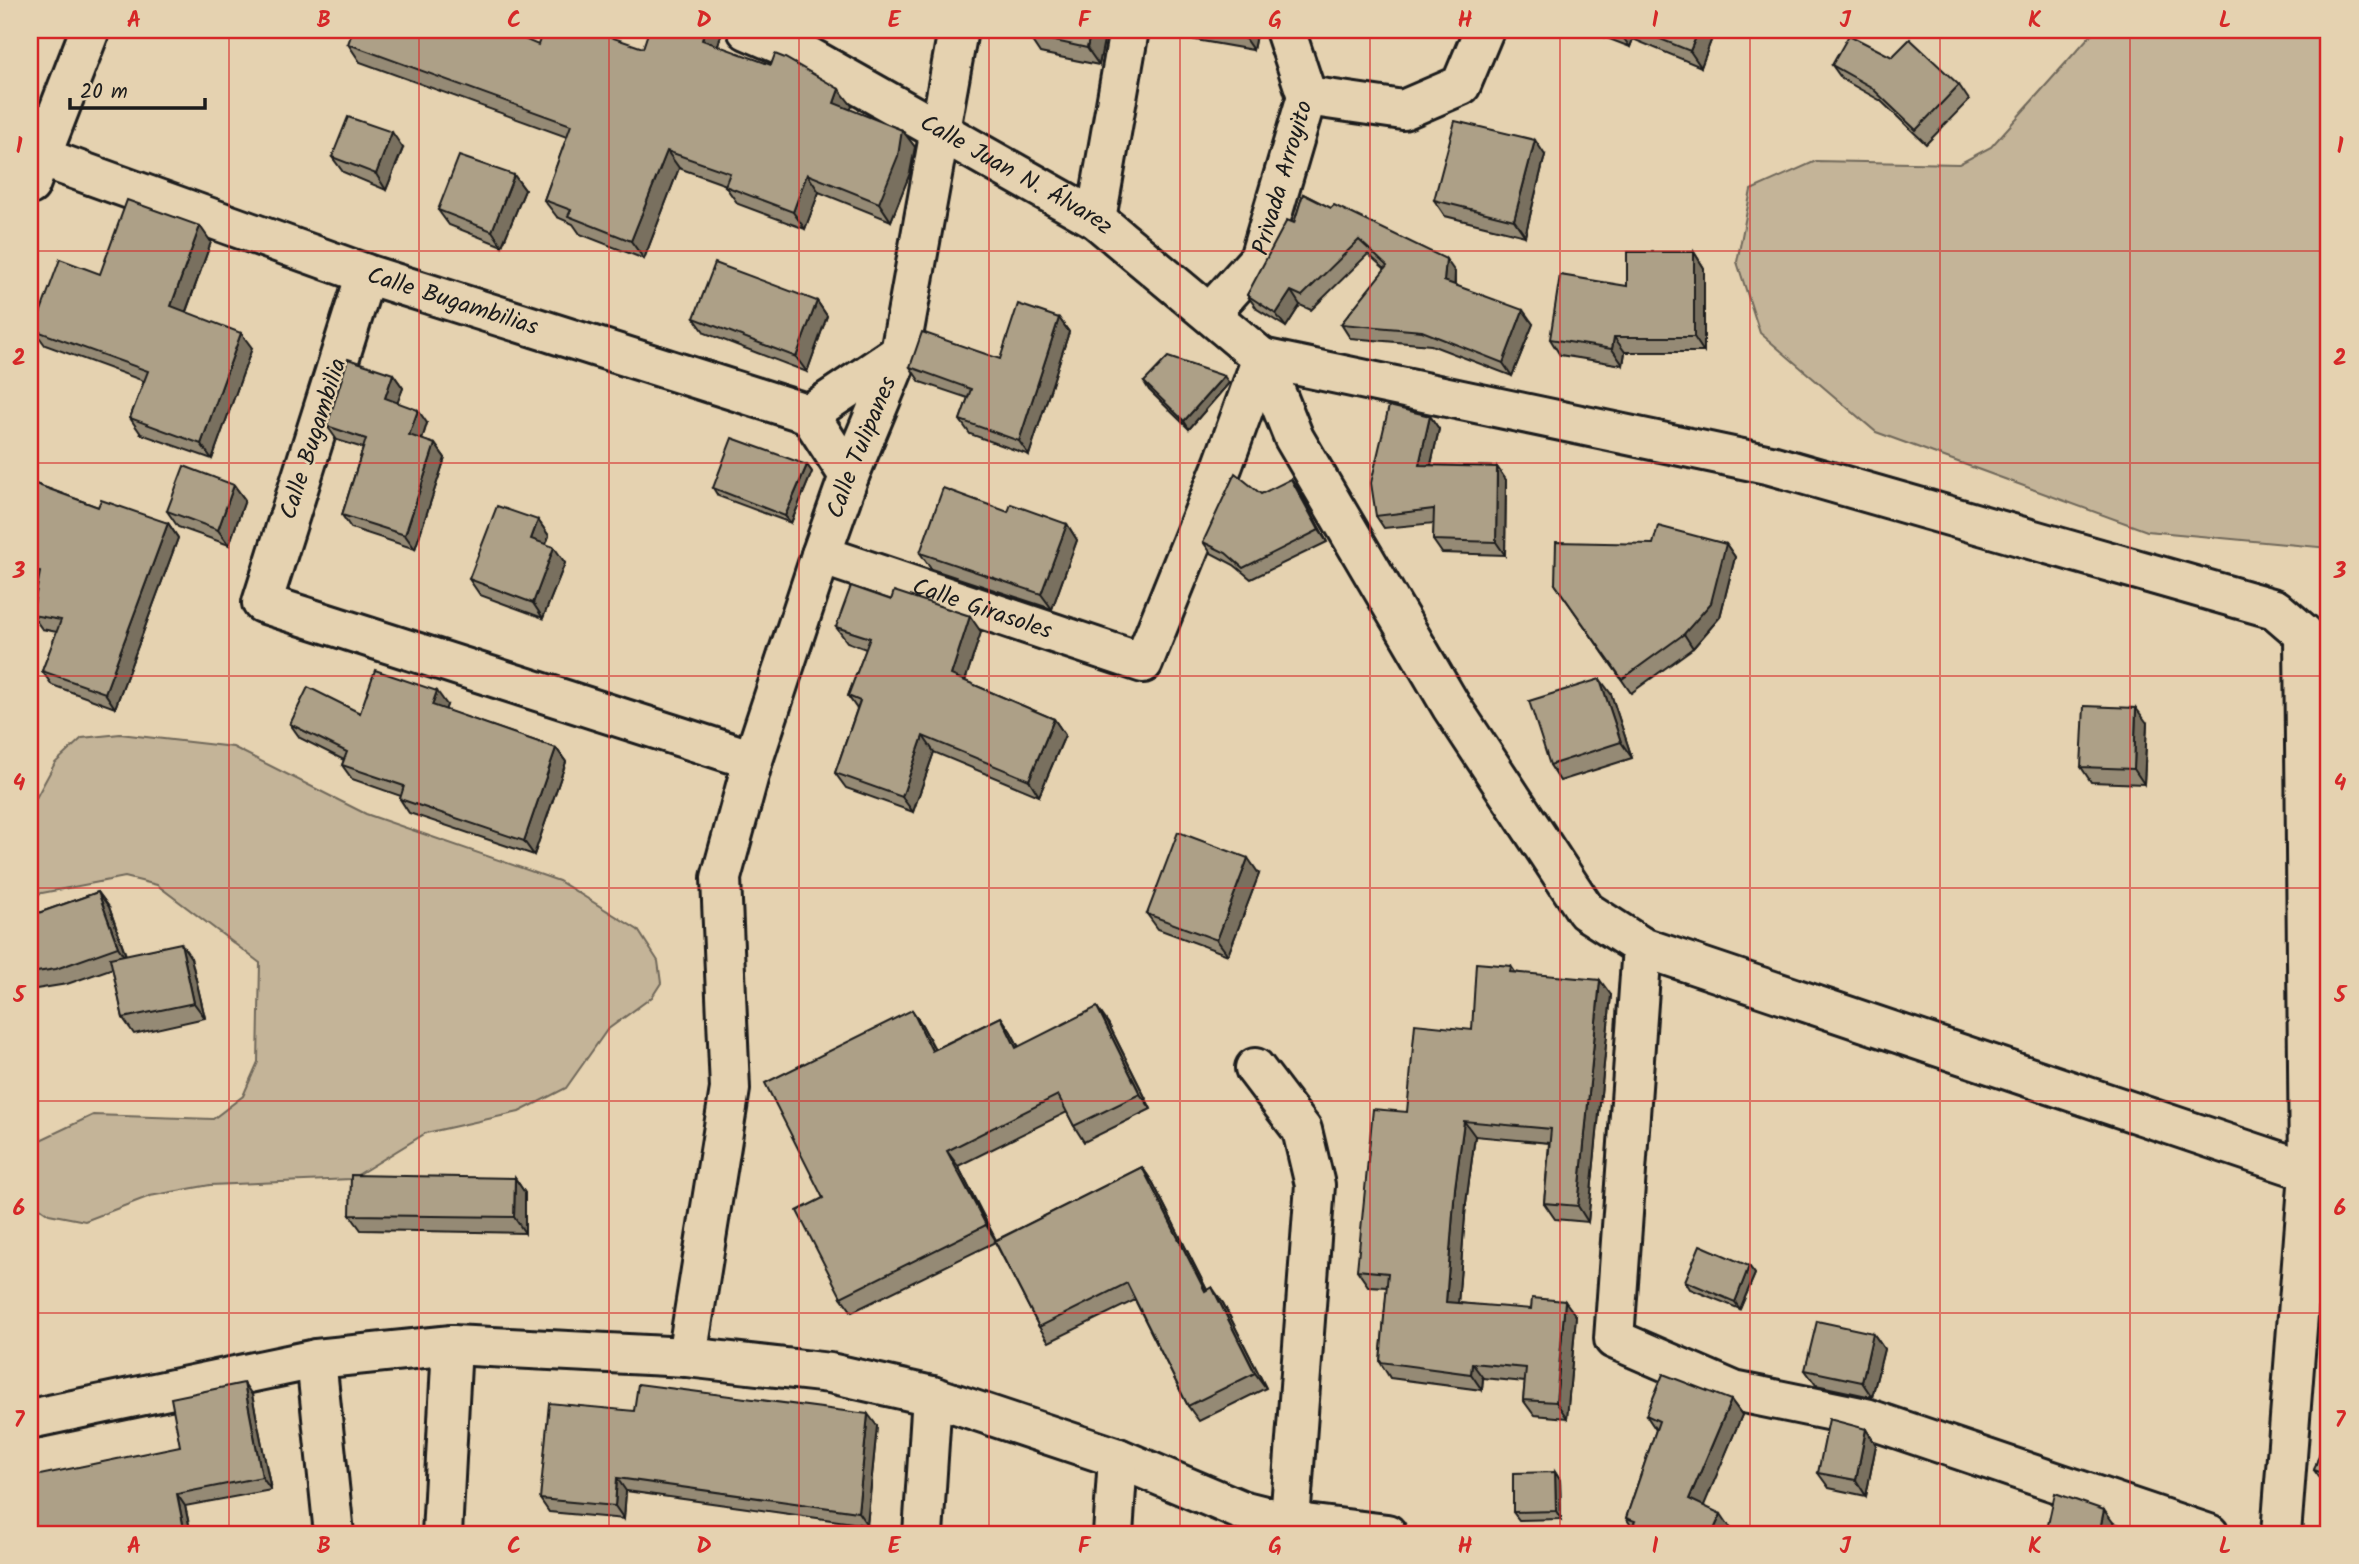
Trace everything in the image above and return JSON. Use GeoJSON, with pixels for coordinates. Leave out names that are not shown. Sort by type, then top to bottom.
{"type":"FeatureCollection","features":[{"type":"Feature","properties":{"kind":"street"},"geometry":{"type":"LineString","coordinates":[[33,165],[90,30]]}},
{"type":"Feature","properties":{"kind":"street","name":"Calle Juan N. Álvarez"},"geometry":{"type":"LineString","coordinates":[[747,30],[807,56],[1096,219],[1211,312],[1262,358]]}},
{"type":"Feature","properties":{"kind":"street","name":"Calle Tulipanes"},"geometry":{"type":"LineString","coordinates":[[687,1357],[730,1089],[721,878],[753,760],[821,555],[849,476],[900,353],[958,30]]}},
{"type":"Feature","properties":{"kind":"street"},"geometry":{"type":"LineString","coordinates":[[1096,219],[1129,30]]}},
{"type":"Feature","properties":{"kind":"street","name":"Privada Arroyito"},"geometry":{"type":"LineString","coordinates":[[1211,312],[1259,259],[1307,96],[1285,30]]}},
{"type":"Feature","properties":{"kind":"street"},"geometry":{"type":"LineString","coordinates":[[1307,96],[1403,110],[1461,85],[1484,30]]}},
{"type":"Feature","properties":{"kind":"street","name":"Calle Bugambilias"},"geometry":{"type":"LineString","coordinates":[[33,165],[809,414]]}},
{"type":"Feature","properties":{"kind":"street","name":"Calle Bugambilia"},"geometry":{"type":"LineString","coordinates":[[366,274],[262,603],[753,760]]}},
{"type":"Feature","properties":{"kind":"street"},"geometry":{"type":"LineString","coordinates":[[849,476],[809,414],[900,353]]}},
{"type":"Feature","properties":{"kind":"street"},"geometry":{"type":"LineString","coordinates":[[1262,358],[1294,438],[1451,706],[1586,911],[1642,947],[2319,1176]]}},
{"type":"Feature","properties":{"kind":"street"},"geometry":{"type":"LineString","coordinates":[[1262,358],[1771,465],[2275,609],[2304,634],[2319,1176],[2281,1534]]}},
{"type":"Feature","properties":{"kind":"street","name":"Calle Girasoles"},"geometry":{"type":"LineString","coordinates":[[821,555],[1143,663],[1223,465],[1262,358]]}},
{"type":"Feature","properties":{"kind":"street"},"geometry":{"type":"LineString","coordinates":[[1642,947],[1614,1339],[1734,1391],[1866,1418],[2209,1534]]}},
{"type":"Feature","properties":{"kind":"street"},"geometry":{"type":"LineString","coordinates":[[1255,1068],[1302,1130],[1315,1185],[1289,1528]]}},
{"type":"Feature","properties":{"kind":"street"},"geometry":{"type":"LineString","coordinates":[[442,1534],[452,1345]]}},
{"type":"Feature","properties":{"kind":"street"},"geometry":{"type":"LineString","coordinates":[[30,1419],[316,1359],[452,1345],[687,1357],[830,1373],[932,1396],[1118,1458],[1241,1522],[1387,1534]]}},
{"type":"Feature","properties":{"kind":"street"},"geometry":{"type":"LineString","coordinates":[[316,1359],[334,1534]]}},
{"type":"Feature","properties":{"kind":"street"},"geometry":{"type":"LineString","coordinates":[[923,1534],[932,1396]]}},
{"type":"Feature","properties":{"kind":"street"},"geometry":{"type":"LineString","coordinates":[[1112,1534],[1118,1458]]}},
{"type":"Feature","properties":{"kind":"shaded area"},"geometry":{"type":"Polygon","coordinates":[[[2095,30],[2329,30],[2329,548],[2147,531],[1876,432],[1760,333],[1737,262],[1751,190],[1816,161],[1959,164],[1991,147],[2095,30]]]}},
{"type":"Feature","properties":{"kind":"shaded area"},"geometry":{"type":"Polygon","coordinates":[[[120,734],[233,747],[366,814],[559,881],[638,930],[658,961],[661,983],[652,997],[607,1030],[566,1088],[519,1112],[426,1133],[351,1179],[210,1185],[150,1196],[85,1221],[49,1214],[30,1201],[30,1154],[38,1141],[93,1115],[213,1119],[243,1096],[258,1062],[260,963],[157,885],[125,877],[37,894],[30,892],[30,809],[55,763],[82,738],[120,734]]]}},
{"type":"Feature","properties":{"kind":"building"},"geometry":{"type":"Polygon","coordinates":[[[353,30],[503,30],[538,45],[543,30],[590,30],[643,48],[649,30],[705,30],[702,40],[771,65],[775,54],[785,58],[839,89],[834,103],[902,130],[898,156],[879,203],[807,174],[793,212],[725,186],[730,173],[667,151],[631,241],[568,216],[571,210],[544,200],[571,125],[348,44],[353,30]]]}},
{"type":"Feature","properties":{"kind":"building"},"geometry":{"type":"Polygon","coordinates":[[[1029,30],[1091,30],[1087,48],[1028,35],[1029,30]]]}},
{"type":"Feature","properties":{"kind":"building"},"geometry":{"type":"Polygon","coordinates":[[[1638,30],[1699,30],[1690,51],[1638,30]]]}},
{"type":"Feature","properties":{"kind":"building"},"geometry":{"type":"Polygon","coordinates":[[[1849,35],[1892,57],[1910,39],[1959,85],[1916,130],[1871,87],[1832,65],[1849,35]]]}},
{"type":"Feature","properties":{"kind":"building"},"geometry":{"type":"Polygon","coordinates":[[[348,117],[392,132],[376,174],[332,157],[348,117]]]}},
{"type":"Feature","properties":{"kind":"building"},"geometry":{"type":"Polygon","coordinates":[[[1455,121],[1535,140],[1514,220],[1434,200],[1455,121]]]}},
{"type":"Feature","properties":{"kind":"building"},"geometry":{"type":"Polygon","coordinates":[[[459,156],[514,175],[492,231],[438,210],[459,156]]]}},
{"type":"Feature","properties":{"kind":"building"},"geometry":{"type":"Polygon","coordinates":[[[1303,194],[1331,208],[1334,205],[1446,259],[1444,281],[1523,310],[1503,363],[1422,331],[1341,324],[1387,266],[1359,240],[1302,296],[1291,291],[1276,314],[1247,295],[1287,220],[1294,223],[1303,194]]]}},
{"type":"Feature","properties":{"kind":"building"},"geometry":{"type":"Polygon","coordinates":[[[127,200],[200,226],[171,306],[241,333],[201,444],[130,418],[148,371],[34,330],[60,259],[100,274],[127,200]]]}},
{"type":"Feature","properties":{"kind":"building"},"geometry":{"type":"Polygon","coordinates":[[[1627,252],[1694,252],[1694,337],[1614,337],[1612,349],[1550,339],[1560,275],[1627,286],[1627,252]]]}},
{"type":"Feature","properties":{"kind":"building"},"geometry":{"type":"Polygon","coordinates":[[[715,263],[817,301],[796,357],[694,318],[715,263]]]}},
{"type":"Feature","properties":{"kind":"building"},"geometry":{"type":"Polygon","coordinates":[[[1018,304],[1059,318],[1019,441],[960,420],[971,389],[910,367],[922,332],[1000,359],[1018,304]]]}},
{"type":"Feature","properties":{"kind":"building"},"geometry":{"type":"Polygon","coordinates":[[[1168,357],[1224,376],[1184,421],[1144,382],[1168,357]]]}},
{"type":"Feature","properties":{"kind":"building"},"geometry":{"type":"Polygon","coordinates":[[[348,359],[393,374],[385,398],[418,410],[409,435],[435,444],[405,535],[342,515],[366,439],[327,426],[348,359]]]}},
{"type":"Feature","properties":{"kind":"building"},"geometry":{"type":"Polygon","coordinates":[[[1389,406],[1430,416],[1419,465],[1497,467],[1496,542],[1433,540],[1434,509],[1376,516],[1371,483],[1389,406]]]}},
{"type":"Feature","properties":{"kind":"building"},"geometry":{"type":"Polygon","coordinates":[[[732,438],[807,465],[785,516],[713,488],[732,438]]]}},
{"type":"Feature","properties":{"kind":"building"},"geometry":{"type":"Polygon","coordinates":[[[184,466],[234,485],[218,530],[167,511],[184,466]]]}},
{"type":"Feature","properties":{"kind":"building"},"geometry":{"type":"Polygon","coordinates":[[[1235,473],[1261,494],[1291,479],[1319,530],[1243,568],[1226,553],[1203,542],[1235,473]]]}},
{"type":"Feature","properties":{"kind":"building"},"geometry":{"type":"Polygon","coordinates":[[[30,482],[98,507],[101,500],[168,523],[105,693],[42,671],[61,620],[32,615],[40,572],[30,568],[30,543],[34,531],[30,530],[30,482]]]}},
{"type":"Feature","properties":{"kind":"building"},"geometry":{"type":"Polygon","coordinates":[[[943,488],[1008,512],[1011,504],[1067,524],[1041,594],[920,553],[943,488]]]}},
{"type":"Feature","properties":{"kind":"building"},"geometry":{"type":"Polygon","coordinates":[[[497,506],[538,520],[531,539],[554,547],[533,603],[469,579],[497,506]]]}},
{"type":"Feature","properties":{"kind":"building"},"geometry":{"type":"Polygon","coordinates":[[[1658,526],[1726,544],[1711,603],[1684,634],[1622,679],[1555,584],[1556,542],[1653,544],[1658,526]]]}},
{"type":"Feature","properties":{"kind":"building"},"geometry":{"type":"Polygon","coordinates":[[[851,586],[891,600],[894,591],[970,616],[951,675],[1054,719],[1029,780],[923,736],[902,797],[835,773],[860,701],[848,696],[870,638],[836,627],[851,586]]]}},
{"type":"Feature","properties":{"kind":"building"},"geometry":{"type":"Polygon","coordinates":[[[375,670],[437,691],[432,705],[556,748],[524,841],[400,799],[404,786],[342,765],[347,752],[290,724],[308,687],[360,713],[375,670]]]}},
{"type":"Feature","properties":{"kind":"building"},"geometry":{"type":"Polygon","coordinates":[[[1600,679],[1621,742],[1550,765],[1529,701],[1600,679]]]}},
{"type":"Feature","properties":{"kind":"building"},"geometry":{"type":"Polygon","coordinates":[[[2084,706],[2136,708],[2134,769],[2081,767],[2084,706]]]}},
{"type":"Feature","properties":{"kind":"building"},"geometry":{"type":"Polygon","coordinates":[[[1178,832],[1248,858],[1217,940],[1147,914],[1178,832]]]}},
{"type":"Feature","properties":{"kind":"building"},"geometry":{"type":"Polygon","coordinates":[[[98,892],[118,947],[56,969],[30,973],[30,916],[98,892]]]}},
{"type":"Feature","properties":{"kind":"building"},"geometry":{"type":"Polygon","coordinates":[[[181,943],[194,1003],[123,1018],[110,958],[181,943]]]}},
{"type":"Feature","properties":{"kind":"building"},"geometry":{"type":"Polygon","coordinates":[[[1476,963],[1511,966],[1510,972],[1600,980],[1578,1206],[1544,1203],[1551,1129],[1464,1121],[1455,1188],[1446,1302],[1531,1309],[1532,1298],[1565,1301],[1556,1402],[1523,1400],[1526,1368],[1472,1363],[1471,1374],[1380,1362],[1388,1273],[1357,1270],[1373,1109],[1407,1112],[1415,1024],[1472,1030],[1476,963]]]}},
{"type":"Feature","properties":{"kind":"building"},"geometry":{"type":"Polygon","coordinates":[[[1097,1007],[1140,1094],[1074,1126],[1058,1095],[947,1151],[986,1225],[841,1297],[797,1211],[823,1198],[765,1083],[912,1010],[932,1051],[1001,1017],[1016,1048],[1097,1007]]]}},
{"type":"Feature","properties":{"kind":"building"},"geometry":{"type":"Polygon","coordinates":[[[1142,1167],[1205,1291],[1212,1287],[1255,1373],[1188,1406],[1127,1283],[1039,1327],[995,1241],[1142,1167]]]}},
{"type":"Feature","properties":{"kind":"building"},"geometry":{"type":"Polygon","coordinates":[[[351,1175],[515,1178],[514,1217],[350,1215],[351,1175]]]}},
{"type":"Feature","properties":{"kind":"building"},"geometry":{"type":"Polygon","coordinates":[[[1700,1245],[1749,1266],[1735,1302],[1685,1281],[1700,1245]]]}},
{"type":"Feature","properties":{"kind":"building"},"geometry":{"type":"Polygon","coordinates":[[[1817,1321],[1873,1333],[1862,1382],[1805,1370],[1817,1321]]]}},
{"type":"Feature","properties":{"kind":"building"},"geometry":{"type":"Polygon","coordinates":[[[1663,1374],[1731,1400],[1689,1499],[1721,1514],[1712,1534],[1629,1534],[1635,1521],[1626,1518],[1659,1421],[1646,1415],[1663,1374]]]}},
{"type":"Feature","properties":{"kind":"building"},"geometry":{"type":"Polygon","coordinates":[[[244,1383],[262,1477],[177,1494],[185,1534],[30,1534],[30,1477],[180,1446],[171,1398],[244,1383]]]}},
{"type":"Feature","properties":{"kind":"building"},"geometry":{"type":"Polygon","coordinates":[[[638,1384],[868,1414],[858,1512],[617,1478],[615,1506],[540,1499],[549,1403],[634,1411],[638,1384]]]}},
{"type":"Feature","properties":{"kind":"building"},"geometry":{"type":"Polygon","coordinates":[[[1829,1419],[1866,1429],[1856,1480],[1818,1473],[1829,1419]]]}},
{"type":"Feature","properties":{"kind":"building"},"geometry":{"type":"Polygon","coordinates":[[[2329,1426],[2329,1475],[2314,1470],[2329,1426]]]}},
{"type":"Feature","properties":{"kind":"building"},"geometry":{"type":"Polygon","coordinates":[[[1555,1472],[1556,1511],[1513,1512],[1513,1473],[1555,1472]]]}},
{"type":"Feature","properties":{"kind":"building"},"geometry":{"type":"Polygon","coordinates":[[[2055,1493],[2104,1510],[2099,1534],[2046,1534],[2055,1493]]]}}]}
